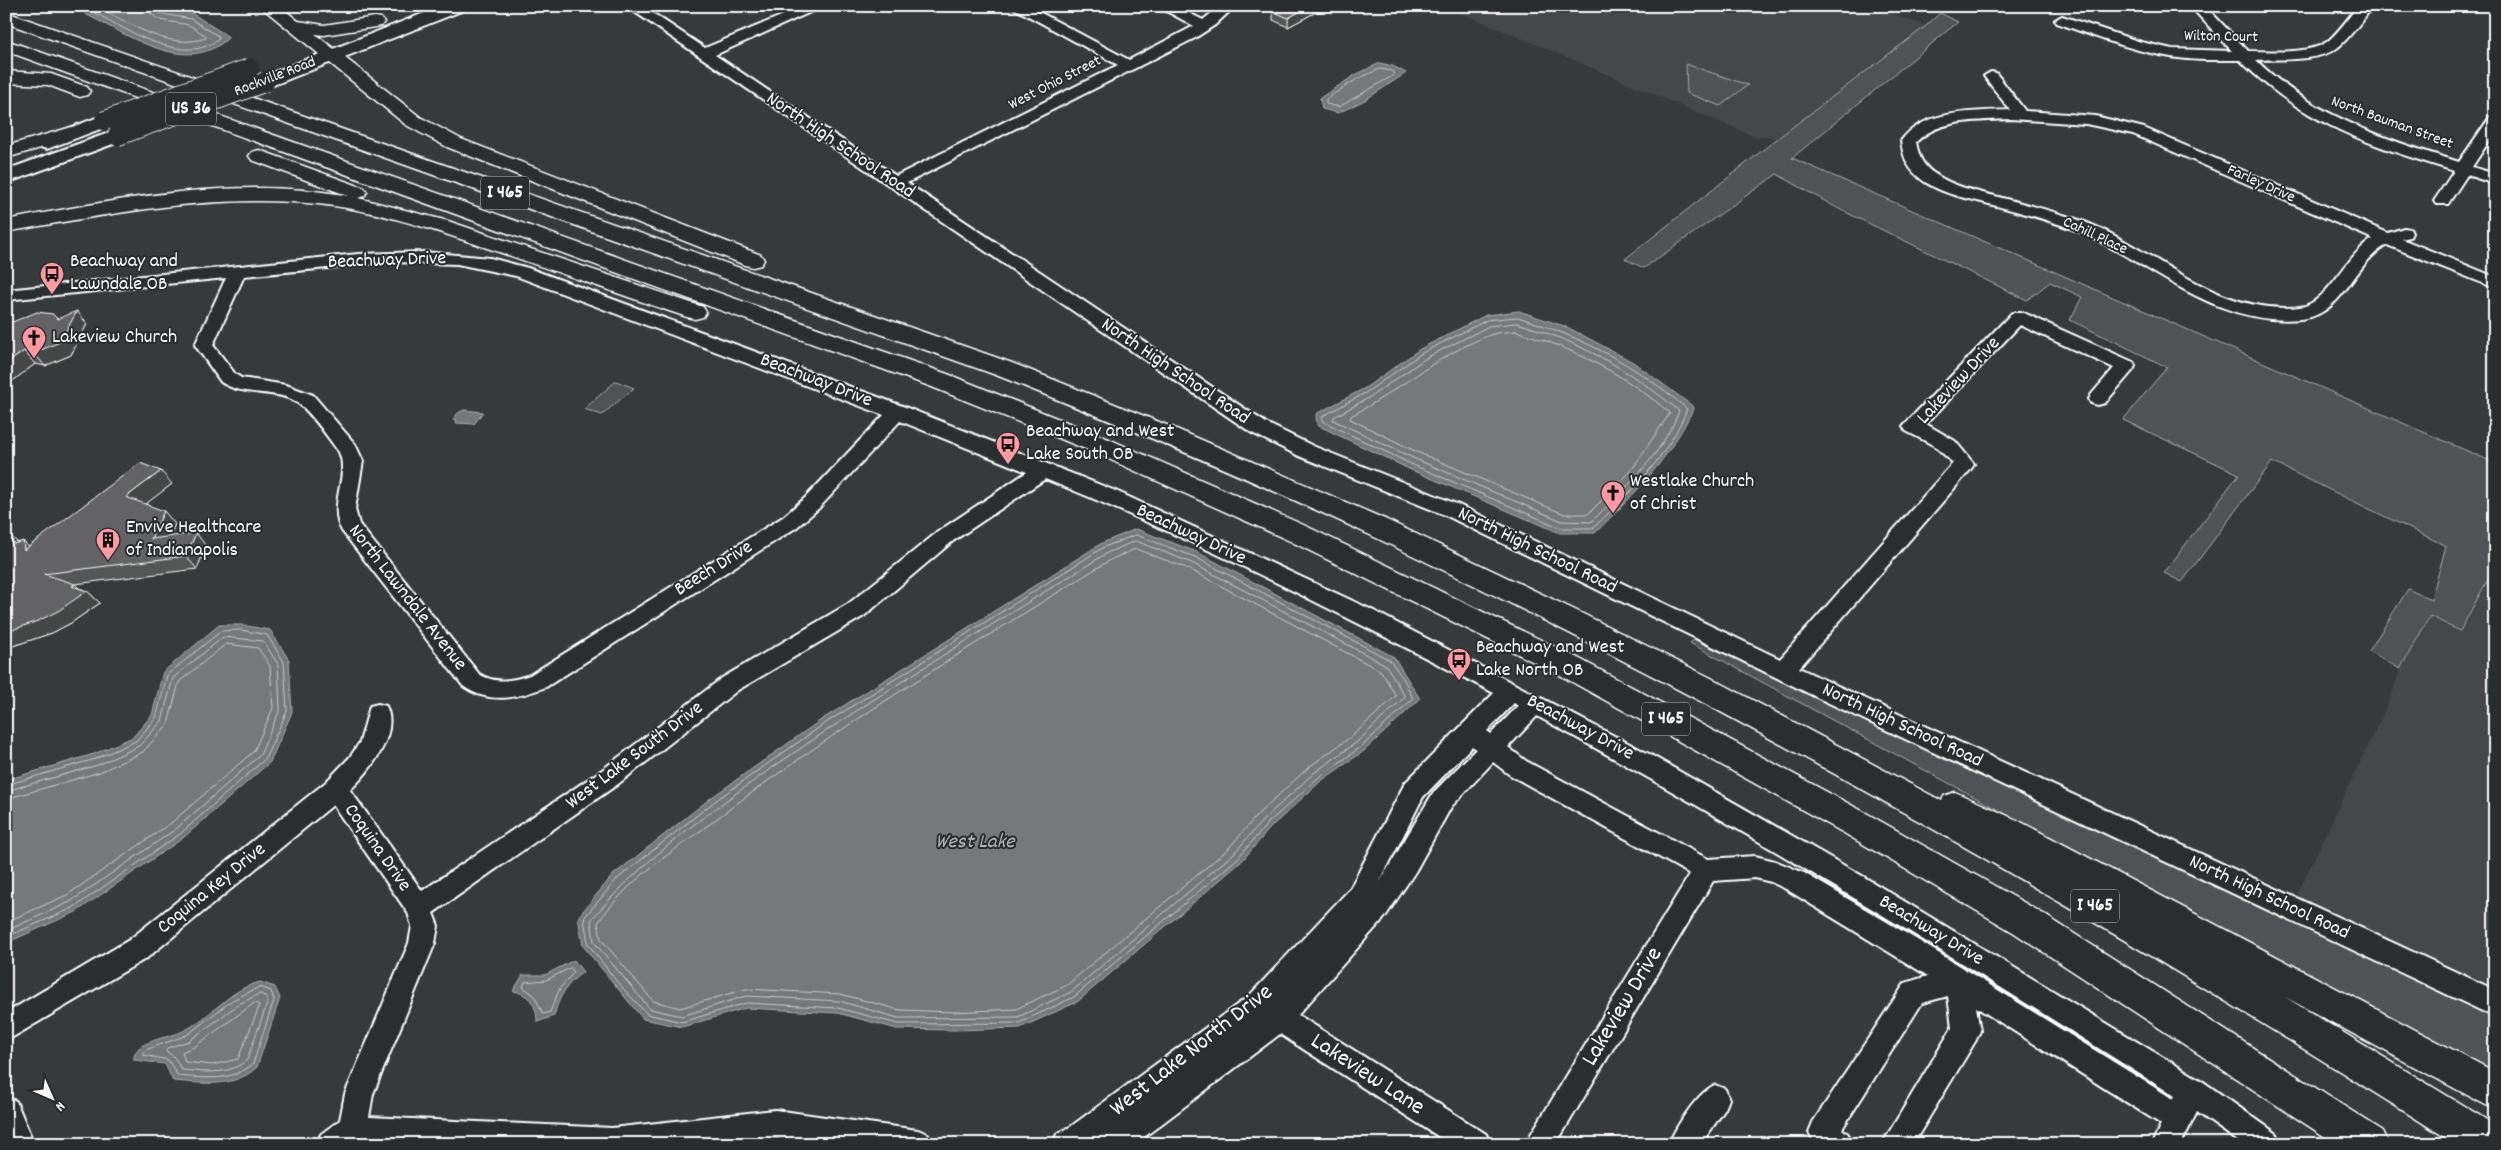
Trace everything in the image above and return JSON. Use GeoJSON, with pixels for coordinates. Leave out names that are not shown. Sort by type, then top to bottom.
{"type":"FeatureCollection","features":[{"type":"Feature","properties":{"kind":"highway"},"geometry":{"type":"LineString","coordinates":[[269,6],[290,24],[308,47],[330,56],[413,121],[454,143],[863,302],[1004,369]]}},
{"type":"Feature","properties":{"kind":"highway","name":"I 465"},"geometry":{"type":"LineString","coordinates":[[6,17],[1004,369],[1147,425],[1321,502],[1439,556],[1691,681],[1830,755],[2265,1004],[2491,1144]]}},
{"type":"Feature","properties":{"kind":"highway"},"geometry":{"type":"LineString","coordinates":[[290,24],[324,30],[375,22]]}},
{"type":"Feature","properties":{"kind":"highway","name":"I 465"},"geometry":{"type":"LineString","coordinates":[[6,45],[941,381],[1176,478],[1460,612],[1566,665],[1771,775],[2025,921],[2370,1144]]}},
{"type":"Feature","properties":{"kind":"highway"},"geometry":{"type":"LineString","coordinates":[[6,77],[51,80],[414,213],[438,224]]}},
{"type":"Feature","properties":{"kind":"highway"},"geometry":{"type":"LineString","coordinates":[[6,152],[72,133]]}},
{"type":"Feature","properties":{"kind":"highway"},"geometry":{"type":"LineString","coordinates":[[6,226],[138,202],[182,197],[253,194],[320,198],[352,203],[438,224],[875,371],[941,381]]}},
{"type":"Feature","properties":{"kind":"highway"},"geometry":{"type":"LineString","coordinates":[[1691,681],[2008,831],[2495,1092]]}},
{"type":"Feature","properties":{"kind":"highway"},"geometry":{"type":"LineString","coordinates":[[2025,921],[2193,1048],[2337,1144]]}},
{"type":"Feature","properties":{"kind":"main road","name":"Rockville Road"},"geometry":{"type":"LineString","coordinates":[[308,47],[421,6]]}},
{"type":"Feature","properties":{"kind":"main road","name":"Rockville Road"},"geometry":{"type":"LineString","coordinates":[[6,177],[265,82],[458,6]]}},
{"type":"Feature","properties":{"kind":"main road","name":"Rockville Road"},"geometry":{"type":"LineString","coordinates":[[6,157],[259,64]]}},
{"type":"Feature","properties":{"kind":"street","name":"North High School Road"},"geometry":{"type":"LineString","coordinates":[[633,6],[1259,428],[1306,451],[1452,510],[1784,670],[2495,1004]]}},
{"type":"Feature","properties":{"kind":"street"},"geometry":{"type":"LineString","coordinates":[[704,54],[818,6]]}},
{"type":"Feature","properties":{"kind":"street"},"geometry":{"type":"LineString","coordinates":[[1017,6],[1128,65]]}},
{"type":"Feature","properties":{"kind":"street"},"geometry":{"type":"LineString","coordinates":[[1164,6],[1204,26]]}},
{"type":"Feature","properties":{"kind":"street","name":"West Ohio Street"},"geometry":{"type":"LineString","coordinates":[[894,183],[1204,26],[1228,6]]}},
{"type":"Feature","properties":{"kind":"street","name":"North Bauman Street"},"geometry":{"type":"LineString","coordinates":[[2197,6],[2282,91],[2319,115],[2363,134],[2495,179]]}},
{"type":"Feature","properties":{"kind":"street","name":"Wilton Court"},"geometry":{"type":"LineString","coordinates":[[2062,20],[2157,50],[2191,55],[2294,54],[2324,49],[2336,42],[2366,6]]}},
{"type":"Feature","properties":{"kind":"street"},"geometry":{"type":"LineString","coordinates":[[1992,76],[2020,114]]}},
{"type":"Feature","properties":{"kind":"street","name":"Cahill Place"},"geometry":{"type":"LineString","coordinates":[[2020,114],[1944,120],[1926,124],[1914,132],[1909,139],[1910,155],[1926,173],[1949,187],[2080,226],[2209,296],[2258,312],[2292,314],[2320,308],[2328,302],[2366,252],[2387,239]]}},
{"type":"Feature","properties":{"kind":"street","name":"Farley Drive"},"geometry":{"type":"LineString","coordinates":[[2020,114],[2082,118],[2138,131],[2387,239],[2495,283]]}},
{"type":"Feature","properties":{"kind":"street"},"geometry":{"type":"LineString","coordinates":[[2442,201],[2495,120]]}},
{"type":"Feature","properties":{"kind":"street"},"geometry":{"type":"LineString","coordinates":[[2387,239],[2404,233]]}},
{"type":"Feature","properties":{"kind":"street","name":"Beachway Drive"},"geometry":{"type":"LineString","coordinates":[[6,295],[399,256],[448,257],[487,263],[522,272],[898,412],[1111,498],[1353,611],[1511,691],[1641,761],[1854,885],[2192,1091],[2267,1144]]}},
{"type":"Feature","properties":{"kind":"street","name":"North Lawndale Avenue"},"geometry":{"type":"LineString","coordinates":[[237,272],[204,345],[228,378],[234,382],[249,387],[294,393],[310,404],[348,449],[353,461],[345,509],[348,524],[352,531],[471,680],[482,687],[505,690]]}},
{"type":"Feature","properties":{"kind":"street","name":"Lakeview Drive"},"geometry":{"type":"LineString","coordinates":[[1784,670],[1964,464],[1958,453],[1912,426],[2018,317],[2126,366],[2098,399]]}},
{"type":"Feature","properties":{"kind":"street","name":"Beech Drive"},"geometry":{"type":"LineString","coordinates":[[505,690],[520,688],[546,676],[790,522],[812,503],[898,412]]}},
{"type":"Feature","properties":{"kind":"street","name":"West Lake South Drive"},"geometry":{"type":"LineString","coordinates":[[419,908],[610,777],[730,684],[856,610],[946,536],[1044,470]]}},
{"type":"Feature","properties":{"kind":"street","name":"West Lake North Drive"},"geometry":{"type":"LineString","coordinates":[[1067,1144],[1268,1011],[1358,897],[1409,797],[1436,765],[1511,691]]}},
{"type":"Feature","properties":{"kind":"street","name":"West Lake North Drive"},"geometry":{"type":"LineString","coordinates":[[1111,1144],[1268,1011],[1376,909],[1406,864],[1436,809],[1455,785],[1534,704]]}},
{"type":"Feature","properties":{"kind":"street","name":"Coquina Key Drive"},"geometry":{"type":"LineString","coordinates":[[6,1028],[138,949],[335,789],[364,757],[374,738],[378,713]]}},
{"type":"Feature","properties":{"kind":"street"},"geometry":{"type":"LineString","coordinates":[[1471,732],[1518,768],[1706,870]]}},
{"type":"Feature","properties":{"kind":"street","name":"Coquina Drive"},"geometry":{"type":"LineString","coordinates":[[335,789],[419,908]]}},
{"type":"Feature","properties":{"kind":"street","name":"Beachway Drive"},"geometry":{"type":"LineString","coordinates":[[1706,870],[1756,867],[1789,878],[1959,981],[2178,1119]]}},
{"type":"Feature","properties":{"kind":"street","name":"Lakeview Drive"},"geometry":{"type":"LineString","coordinates":[[1549,1140],[1706,870]]}},
{"type":"Feature","properties":{"kind":"street"},"geometry":{"type":"LineString","coordinates":[[419,908],[424,918],[423,938],[342,1136],[375,1133],[620,1143],[775,1124],[918,1144]]}},
{"type":"Feature","properties":{"kind":"street"},"geometry":{"type":"LineString","coordinates":[[1838,1144],[1823,1132],[1914,992],[1959,981],[1966,1031],[1896,1144]]}},
{"type":"Feature","properties":{"kind":"street","name":"Lakeview Lane"},"geometry":{"type":"LineString","coordinates":[[1268,1011],[1476,1144]]}},
{"type":"Feature","properties":{"kind":"street"},"geometry":{"type":"LineString","coordinates":[[2166,1144],[2192,1091]]}},
{"type":"Feature","properties":{"kind":"street"},"geometry":{"type":"LineString","coordinates":[[1683,1144],[1715,1099]]}},
{"type":"Feature","properties":{"kind":"street"},"geometry":{"type":"LineString","coordinates":[[6,1111],[20,1144]]}},
{"type":"Feature","properties":{"kind":"shaded area"},"geometry":{"type":"Polygon","coordinates":[[[1445,6],[1871,6],[1926,26],[1778,138],[1753,136],[1445,6]]]}},
{"type":"Feature","properties":{"kind":"shaded area"},"geometry":{"type":"Polygon","coordinates":[[[1940,13],[1958,22],[1792,158],[2495,463],[2495,566],[2460,631],[2430,616],[2400,669],[2369,651],[2408,589],[2431,600],[2446,546],[2272,462],[2182,582],[2164,573],[2239,474],[2123,420],[2167,367],[2070,320],[2082,297],[2050,282],[2027,300],[1837,208],[1777,174],[1644,268],[1625,259],[1778,138],[1926,26],[1940,13]]]}},
{"type":"Feature","properties":{"kind":"shaded area"},"geometry":{"type":"Polygon","coordinates":[[[1686,64],[1748,85],[1720,106],[1687,93],[1686,64]]]}},
{"type":"Feature","properties":{"kind":"shaded area"},"geometry":{"type":"Polygon","coordinates":[[[616,381],[634,388],[602,415],[584,409],[616,381]]]}},
{"type":"Feature","properties":{"kind":"shaded area"},"geometry":{"type":"Polygon","coordinates":[[[2495,566],[2495,995],[2293,903],[2391,697],[2400,669],[2430,616],[2460,631],[2495,566]]]}},
{"type":"Feature","properties":{"kind":"shaded area"},"geometry":{"type":"Polygon","coordinates":[[[1694,640],[1941,753],[2495,1015],[2495,1079],[1690,643],[1694,640]]]}},
{"type":"Feature","properties":{"kind":"water"},"geometry":{"type":"Polygon","coordinates":[[[105,6],[165,9],[193,14],[229,37],[213,49],[195,54],[176,53],[138,41],[85,14],[89,8],[105,6]]]}},
{"type":"Feature","properties":{"kind":"water"},"geometry":{"type":"Polygon","coordinates":[[[1380,63],[1393,66],[1406,73],[1365,100],[1338,113],[1322,109],[1320,98],[1355,75],[1380,63]]]}},
{"type":"Feature","properties":{"kind":"water"},"geometry":{"type":"Polygon","coordinates":[[[1519,311],[1567,327],[1633,362],[1694,407],[1663,459],[1637,490],[1595,533],[1560,533],[1409,469],[1317,425],[1316,414],[1365,388],[1420,349],[1486,315],[1519,311]]]}},
{"type":"Feature","properties":{"kind":"water"},"geometry":{"type":"Polygon","coordinates":[[[464,410],[483,412],[474,424],[456,423],[457,420],[453,419],[464,410]]]}},
{"type":"Feature","properties":{"kind":"water","name":"West Lake"},"geometry":{"type":"Polygon","coordinates":[[[1136,529],[1197,552],[1394,657],[1420,699],[1364,751],[1321,781],[1272,826],[1241,862],[1077,1002],[1020,1028],[897,1029],[838,1013],[746,1008],[682,1027],[643,1019],[583,946],[578,917],[613,875],[712,797],[821,720],[1102,543],[1136,529]]]}},
{"type":"Feature","properties":{"kind":"water"},"geometry":{"type":"Polygon","coordinates":[[[219,625],[241,625],[270,630],[289,660],[292,712],[270,762],[183,838],[76,912],[6,943],[6,780],[94,754],[133,737],[152,715],[163,672],[219,625]]]}},
{"type":"Feature","properties":{"kind":"water"},"geometry":{"type":"Polygon","coordinates":[[[574,960],[583,972],[564,991],[554,1016],[537,1022],[536,1011],[528,998],[513,991],[523,975],[545,975],[574,960]]]}},
{"type":"Feature","properties":{"kind":"water"},"geometry":{"type":"Polygon","coordinates":[[[260,982],[275,987],[280,998],[257,1067],[248,1074],[228,1082],[195,1083],[173,1081],[165,1064],[134,1060],[135,1053],[145,1044],[183,1031],[202,1019],[229,997],[260,982]]]}},
{"type":"Feature","properties":{"kind":"building"},"geometry":{"type":"Polygon","coordinates":[[[1282,6],[1310,6],[1288,18],[1273,11],[1282,6]]]}},
{"type":"Feature","properties":{"kind":"building"},"geometry":{"type":"Polygon","coordinates":[[[77,311],[60,342],[34,353],[24,351],[6,364],[6,330],[10,323],[37,312],[53,314],[57,319],[77,311]]]}},
{"type":"Feature","properties":{"kind":"building","name":"Envive Healthcare of Indianapolis"},"geometry":{"type":"Polygon","coordinates":[[[140,463],[161,471],[126,497],[164,511],[151,539],[196,533],[186,556],[44,574],[75,584],[72,586],[87,591],[58,611],[38,621],[6,632],[6,533],[14,544],[23,541],[24,550],[140,463]]]}},
{"type":"Feature","properties":{"kind":"place","name":"Beachway and Lawndale OB"},"geometry":{"type":"Point","coordinates":[52,295]}},
{"type":"Feature","properties":{"kind":"place","name":"Lakeview Church"},"geometry":{"type":"Point","coordinates":[34,359]}},
{"type":"Feature","properties":{"kind":"place","name":"Beachway and West Lake South OB"},"geometry":{"type":"Point","coordinates":[1008,465]}},
{"type":"Feature","properties":{"kind":"place","name":"Westlake Church of Christ"},"geometry":{"type":"Point","coordinates":[1613,514]}},
{"type":"Feature","properties":{"kind":"place","name":"Envive Healthcare of Indianapolis"},"geometry":{"type":"Point","coordinates":[108,561]}},
{"type":"Feature","properties":{"kind":"place","name":"Beachway and West Lake North OB"},"geometry":{"type":"Point","coordinates":[1459,681]}}]}
